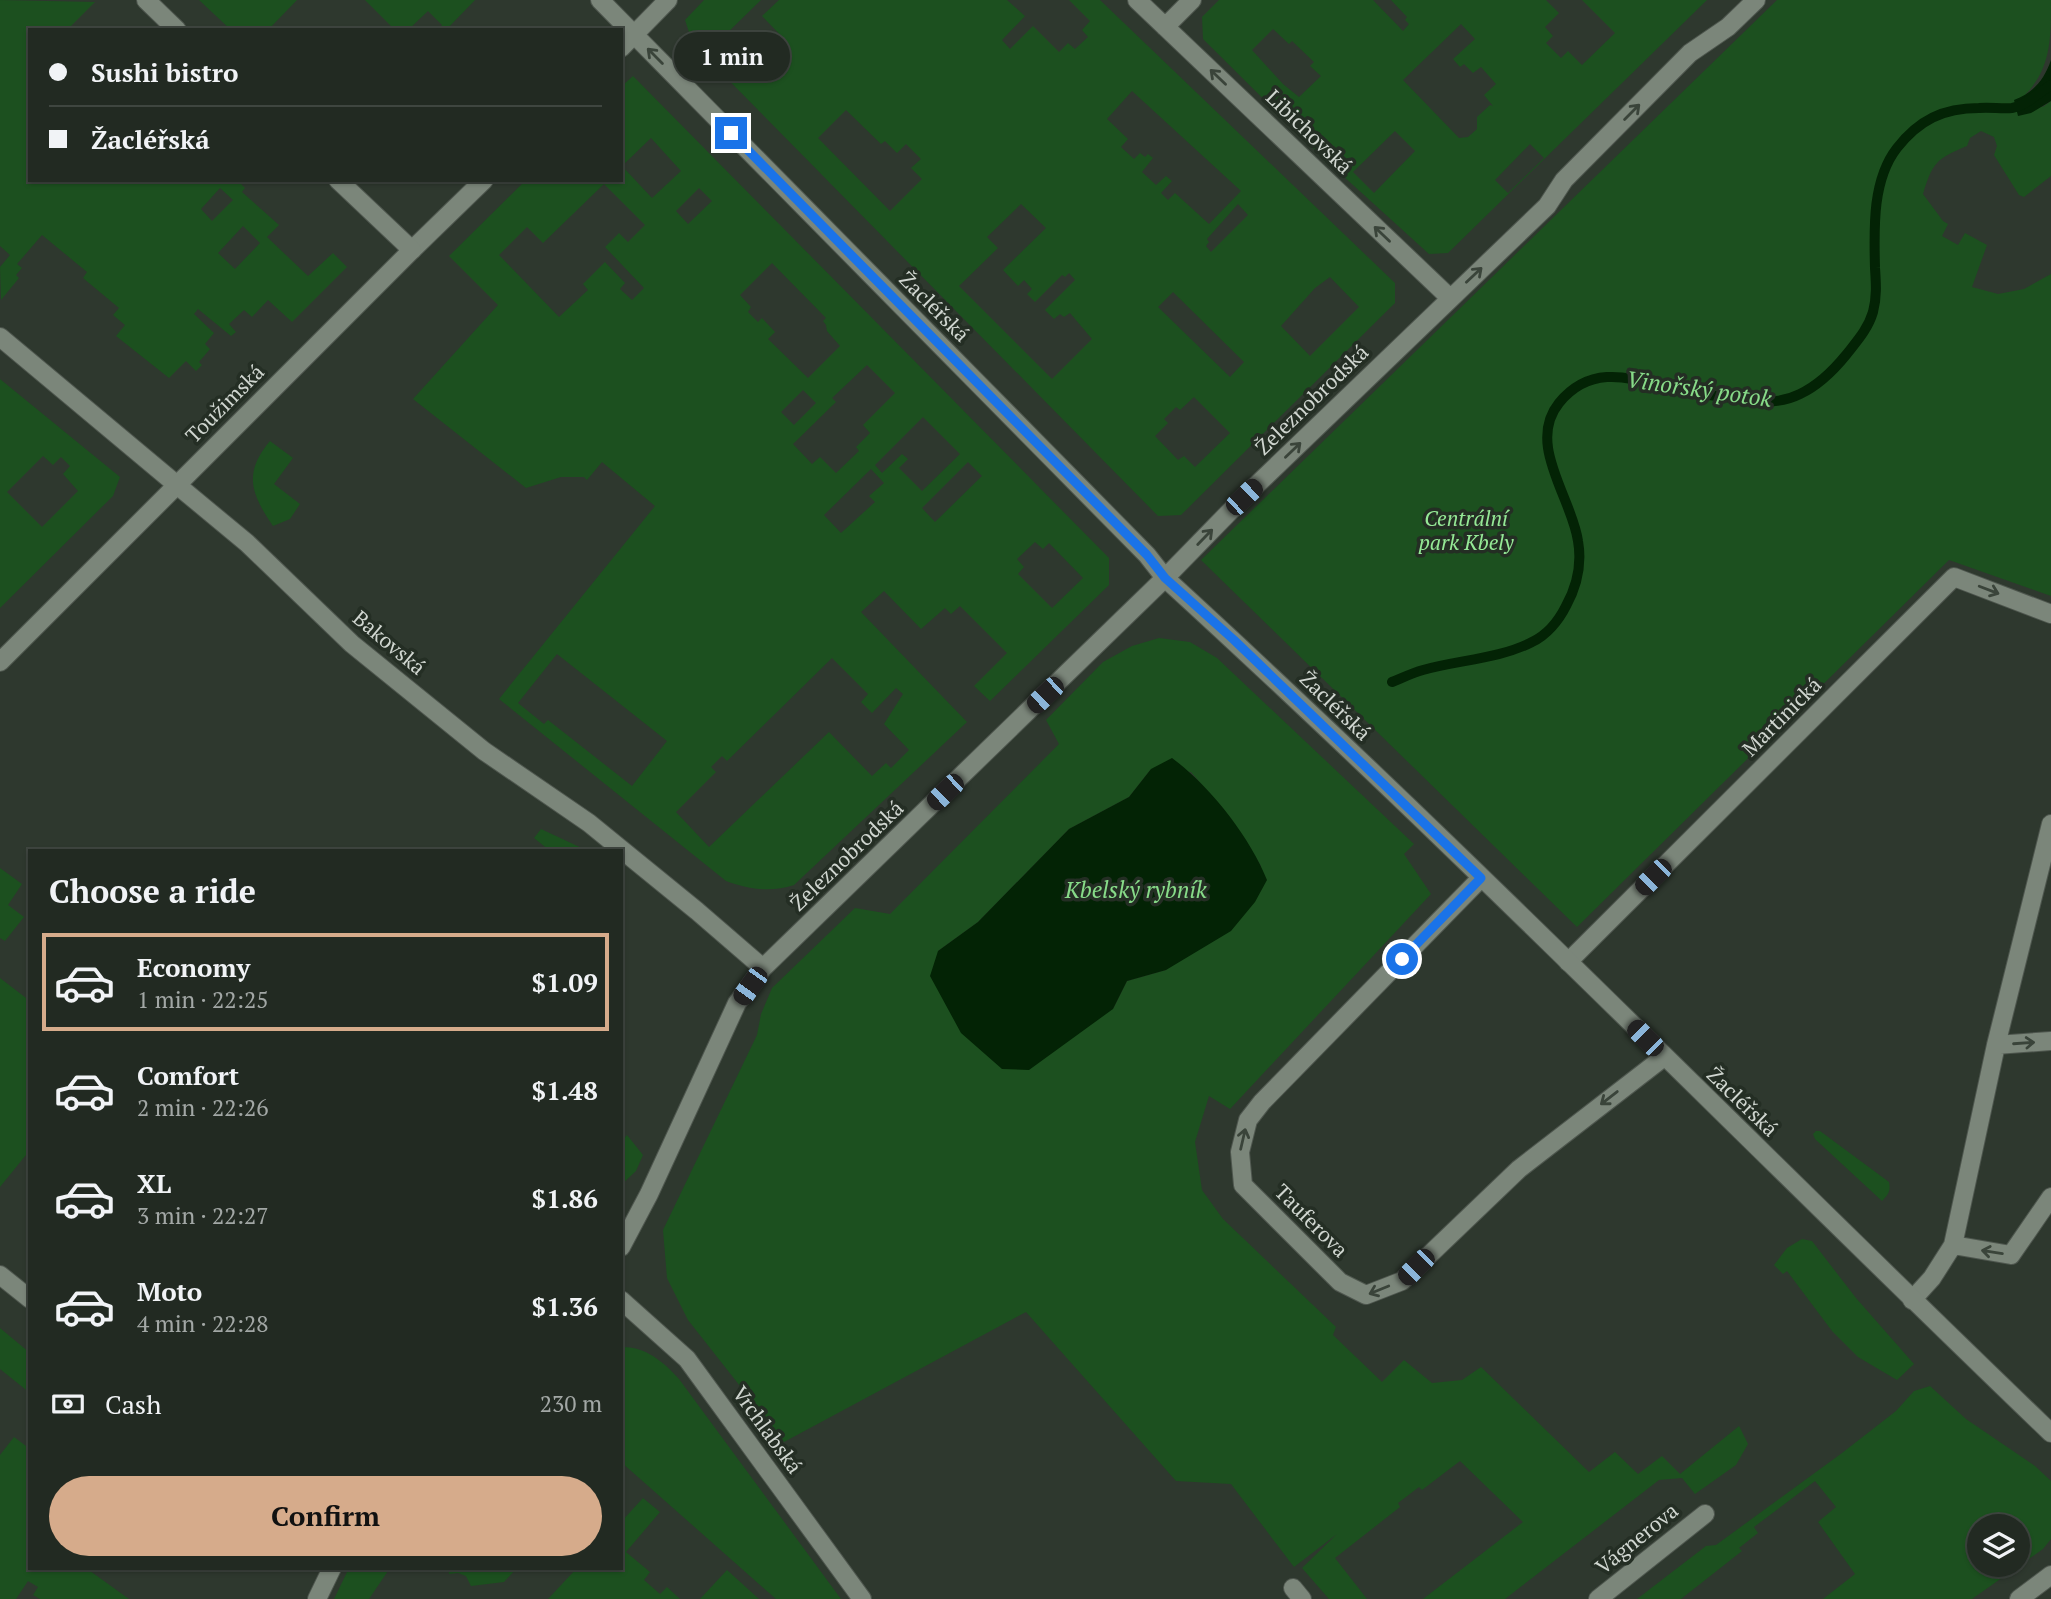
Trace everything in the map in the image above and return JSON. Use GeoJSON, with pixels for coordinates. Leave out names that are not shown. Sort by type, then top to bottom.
{"type":"FeatureCollection","features":[{"type":"Feature","properties":{"kind":"street"},"geometry":{"type":"LineString","coordinates":[[146,0],[175,28]]}},
{"type":"Feature","properties":{"kind":"street","name":"Žacléřská"},"geometry":{"type":"LineString","coordinates":[[600,0],[619,28]]}},
{"type":"Feature","properties":{"kind":"street"},"geometry":{"type":"LineString","coordinates":[[628,42],[668,0]]}},
{"type":"Feature","properties":{"kind":"street","name":"Libichovská"},"geometry":{"type":"LineString","coordinates":[[1137,0],[1450,298]]}},
{"type":"Feature","properties":{"kind":"street"},"geometry":{"type":"LineString","coordinates":[[1165,27],[1192,0]]}},
{"type":"Feature","properties":{"kind":"street","name":"Železnobrodská"},"geometry":{"type":"LineString","coordinates":[[623,1243],[649,1194],[737,1003],[763,968],[1165,578],[1244,497],[1547,206],[1564,180],[1690,53],[1728,27],[1756,0]]}},
{"type":"Feature","properties":{"kind":"street","name":"Žacléřská"},"geometry":{"type":"LineString","coordinates":[[628,42],[1147,555],[1165,578],[1244,650],[1481,878],[2051,1433]]}},
{"type":"Feature","properties":{"kind":"street"},"geometry":{"type":"LineString","coordinates":[[340,182],[412,250]]}},
{"type":"Feature","properties":{"kind":"street","name":"Toužimská"},"geometry":{"type":"LineString","coordinates":[[0,662],[483,182]]}},
{"type":"Feature","properties":{"kind":"street","name":"Bakovská"},"geometry":{"type":"LineString","coordinates":[[0,337],[247,543],[352,644],[484,751],[589,822],[621,849]]}},
{"type":"Feature","properties":{"kind":"street","name":"Martinická"},"geometry":{"type":"LineString","coordinates":[[1568,962],[1954,577],[2051,614]]}},
{"type":"Feature","properties":{"kind":"street"},"geometry":{"type":"LineString","coordinates":[[1912,1300],[1953,1245],[1997,1045],[2051,824]]}},
{"type":"Feature","properties":{"kind":"street","name":"Bakovská"},"geometry":{"type":"LineString","coordinates":[[623,851],[763,968]]}},
{"type":"Feature","properties":{"kind":"street","name":"Tauferova"},"geometry":{"type":"LineString","coordinates":[[1481,878],[1262,1102],[1248,1121],[1240,1152],[1243,1185],[1340,1282],[1366,1295],[1402,1281],[1519,1169],[1664,1057]]}},
{"type":"Feature","properties":{"kind":"street"},"geometry":{"type":"LineString","coordinates":[[1997,1045],[2051,1041]]}},
{"type":"Feature","properties":{"kind":"street"},"geometry":{"type":"LineString","coordinates":[[1953,1245],[2011,1255],[2051,1197]]}},
{"type":"Feature","properties":{"kind":"street"},"geometry":{"type":"LineString","coordinates":[[0,1275],[28,1297]]}},
{"type":"Feature","properties":{"kind":"street","name":"Vrchlabská"},"geometry":{"type":"LineString","coordinates":[[623,1302],[687,1359],[862,1599]]}},
{"type":"Feature","properties":{"kind":"street","name":"Vágnerova"},"geometry":{"type":"LineString","coordinates":[[1598,1599],[1705,1514]]}},
{"type":"Feature","properties":{"kind":"street"},"geometry":{"type":"LineString","coordinates":[[317,1599],[331,1570]]}},
{"type":"Feature","properties":{"kind":"street"},"geometry":{"type":"LineString","coordinates":[[2019,1599],[2051,1575]]}},
{"type":"Feature","properties":{"kind":"green space"},"geometry":{"type":"Polygon","coordinates":[[[0,0],[95,2],[69,28],[28,28],[28,182],[239,182],[245,188],[242,192],[279,225],[267,237],[308,276],[333,253],[347,267],[292,322],[268,300],[252,317],[244,310],[229,324],[236,332],[231,336],[198,309],[194,314],[214,333],[205,344],[210,349],[199,362],[202,365],[196,371],[186,361],[169,378],[116,336],[125,325],[113,315],[119,308],[83,278],[87,272],[42,235],[17,264],[22,268],[16,275],[19,278],[1,300],[0,267],[10,255],[0,246],[0,0]],[[220,188],[201,209],[212,221],[233,200],[220,188]],[[243,226],[218,253],[235,269],[260,243],[243,226]]]}},
{"type":"Feature","properties":{"kind":"green space"},"geometry":{"type":"Polygon","coordinates":[[[199,0],[297,0],[270,28],[229,28],[199,0]]]}},
{"type":"Feature","properties":{"kind":"green space"},"geometry":{"type":"Polygon","coordinates":[[[365,0],[475,0],[448,28],[440,28],[442,25],[428,11],[410,28],[393,28],[365,0]]]}},
{"type":"Feature","properties":{"kind":"green space"},"geometry":{"type":"Polygon","coordinates":[[[704,0],[761,0],[721,39],[756,75],[789,44],[762,16],[779,0],[1007,0],[1025,16],[1002,40],[1010,49],[1033,26],[1059,52],[1068,43],[1075,49],[1088,37],[1082,30],[1090,21],[1069,0],[1100,0],[1395,283],[1395,303],[1181,515],[1158,516],[693,44],[685,20],[704,0]],[[1132,91],[1107,119],[1128,139],[1121,147],[1134,159],[1140,153],[1153,158],[1142,172],[1156,185],[1166,176],[1172,181],[1161,193],[1168,200],[1175,193],[1209,224],[1241,191],[1132,91]],[[846,110],[818,138],[890,211],[922,179],[911,168],[921,159],[906,144],[897,153],[885,141],[881,144],[846,110]],[[1021,204],[987,237],[998,248],[959,286],[1052,379],[1092,339],[1070,313],[1064,317],[1060,314],[1054,319],[1045,310],[1075,280],[1069,273],[1065,277],[1062,275],[1035,302],[1027,294],[1032,289],[1024,280],[1018,286],[1003,270],[1046,228],[1021,204]],[[1238,204],[1207,239],[1209,242],[1206,246],[1211,252],[1248,215],[1238,204]],[[1330,277],[1315,288],[1281,326],[1310,356],[1359,307],[1330,277]],[[1173,292],[1158,307],[1230,377],[1244,362],[1173,292]],[[1194,397],[1180,410],[1176,407],[1164,419],[1168,423],[1155,436],[1178,460],[1184,456],[1195,467],[1230,433],[1194,397]]]}},
{"type":"Feature","properties":{"kind":"green space"},"geometry":{"type":"Polygon","coordinates":[[[1219,0],[1373,0],[1403,31],[1409,24],[1405,20],[1407,17],[1391,0],[1546,0],[1559,13],[1545,27],[1553,36],[1546,43],[1561,58],[1568,51],[1582,65],[1615,33],[1582,0],[1707,0],[1448,253],[1429,254],[1320,155],[1203,39],[1202,17],[1219,0]],[[1461,24],[1403,80],[1459,138],[1468,137],[1477,129],[1477,117],[1490,105],[1493,106],[1484,95],[1496,84],[1481,67],[1473,73],[1464,64],[1460,67],[1453,59],[1475,39],[1461,24]],[[1273,29],[1252,50],[1283,84],[1299,97],[1321,76],[1310,66],[1314,62],[1292,41],[1289,44],[1273,29]],[[1395,131],[1353,172],[1374,193],[1415,151],[1395,131]],[[1530,144],[1495,180],[1508,193],[1544,158],[1530,144]]]}},
{"type":"Feature","properties":{"kind":"green space","name":"Centrální park Kbely"},"geometry":{"type":"Polygon","coordinates":[[[1777,0],[2051,0],[2048,53],[2040,75],[2024,96],[2043,107],[2051,101],[2051,176],[2024,197],[2019,195],[1994,155],[1997,146],[1994,137],[1981,131],[1970,138],[1967,146],[1948,154],[1937,163],[1923,194],[1948,224],[1942,236],[1958,245],[1965,233],[1987,245],[1972,287],[1998,294],[2024,289],[2051,274],[2051,596],[1949,560],[1577,927],[1201,560],[1777,0]]]}},
{"type":"Feature","properties":{"kind":"green space"},"geometry":{"type":"Polygon","coordinates":[[[633,76],[1109,558],[1109,585],[990,701],[974,686],[1007,653],[960,606],[951,614],[945,608],[921,629],[884,591],[861,612],[967,722],[794,885],[760,889],[726,881],[499,699],[655,506],[602,462],[587,480],[584,477],[561,477],[526,488],[413,399],[498,305],[449,256],[524,182],[623,182],[623,167],[652,198],[681,171],[651,138],[623,165],[623,85],[633,76]],[[604,184],[543,243],[527,227],[499,255],[559,317],[588,290],[583,284],[605,262],[625,283],[620,289],[632,300],[644,288],[605,247],[619,233],[628,242],[645,225],[604,184]],[[699,188],[676,211],[688,224],[712,201],[699,188]],[[772,263],[740,295],[751,307],[748,312],[758,322],[762,318],[775,332],[768,339],[808,378],[840,346],[827,331],[823,321],[826,318],[772,263]],[[867,365],[832,398],[836,402],[793,444],[812,464],[820,457],[836,473],[859,451],[856,447],[870,433],[863,425],[895,393],[867,365]],[[803,390],[781,412],[794,425],[816,403],[803,390]],[[923,417],[875,465],[882,473],[902,454],[908,459],[899,468],[922,491],[960,454],[923,417]],[[968,462],[922,508],[935,522],[982,476],[968,462]],[[871,469],[824,515],[841,533],[875,502],[869,496],[884,483],[871,469]],[[1035,542],[1017,559],[1024,567],[1018,574],[1052,608],[1083,578],[1049,543],[1043,549],[1035,542]],[[557,654],[518,703],[544,724],[548,720],[632,786],[667,741],[557,654]],[[832,658],[727,761],[722,756],[711,767],[716,772],[676,812],[709,847],[829,732],[872,776],[886,763],[891,768],[909,750],[884,724],[903,694],[896,688],[872,713],[861,702],[868,694],[832,658]]]}},
{"type":"Feature","properties":{"kind":"green space"},"geometry":{"type":"Polygon","coordinates":[[[0,379],[120,477],[113,496],[0,608],[0,379]],[[43,456],[7,492],[42,527],[78,491],[63,474],[70,466],[61,457],[53,465],[43,456]]]}},
{"type":"Feature","properties":{"kind":"green space"},"geometry":{"type":"Polygon","coordinates":[[[270,441],[293,458],[274,484],[300,504],[290,519],[273,526],[259,504],[253,484],[256,463],[270,441]]]}},
{"type":"Feature","properties":{"kind":"green space"},"geometry":{"type":"Polygon","coordinates":[[[1159,638],[1190,642],[1217,658],[1414,844],[1404,854],[1431,894],[1230,1109],[1209,1096],[1195,1142],[1202,1190],[1223,1219],[1336,1327],[1333,1335],[1382,1382],[1404,1360],[1432,1383],[1462,1380],[1481,1367],[1589,1472],[1615,1452],[1638,1474],[1662,1456],[1680,1474],[1739,1426],[1748,1444],[1736,1465],[1695,1494],[1682,1478],[1659,1480],[1505,1599],[1423,1599],[1523,1522],[1460,1461],[1422,1490],[1419,1487],[1398,1503],[1400,1507],[1335,1558],[1367,1599],[1329,1599],[1302,1568],[1337,1534],[1294,1567],[1231,1484],[1176,1481],[1026,1312],[784,1442],[688,1320],[667,1278],[663,1230],[757,1035],[761,1014],[772,988],[855,908],[890,914],[1059,744],[1046,720],[1103,662],[1132,646],[1159,638]],[[1151,769],[1129,797],[1069,829],[978,922],[938,951],[1113,1009],[1127,981],[1166,970],[1261,866],[1232,820],[1191,772],[1151,769]]]}},
{"type":"Feature","properties":{"kind":"green space"},"geometry":{"type":"Polygon","coordinates":[[[541,829],[584,849],[548,849],[534,838],[541,829]]]}},
{"type":"Feature","properties":{"kind":"green space"},"geometry":{"type":"Polygon","coordinates":[[[0,868],[22,884],[8,905],[24,917],[5,941],[0,938],[0,868]]]}},
{"type":"Feature","properties":{"kind":"green space"},"geometry":{"type":"Polygon","coordinates":[[[0,978],[28,999],[28,1152],[0,1187],[0,978]]]}},
{"type":"Feature","properties":{"kind":"green space"},"geometry":{"type":"Polygon","coordinates":[[[1820,1131],[1889,1182],[1890,1188],[1882,1201],[1815,1139],[1813,1134],[1820,1131]]]}},
{"type":"Feature","properties":{"kind":"green space"},"geometry":{"type":"Polygon","coordinates":[[[627,1135],[643,1155],[636,1171],[623,1183],[623,1140],[627,1135]]]}},
{"type":"Feature","properties":{"kind":"green space"},"geometry":{"type":"Polygon","coordinates":[[[1802,1239],[1812,1241],[1856,1298],[1914,1364],[1897,1380],[1858,1357],[1832,1331],[1787,1271],[1783,1274],[1774,1265],[1787,1248],[1802,1239]]]}},
{"type":"Feature","properties":{"kind":"green space"},"geometry":{"type":"Polygon","coordinates":[[[0,1328],[28,1351],[28,1391],[0,1369],[0,1328]]]}},
{"type":"Feature","properties":{"kind":"green space"},"geometry":{"type":"Polygon","coordinates":[[[623,1347],[638,1349],[653,1356],[679,1379],[841,1599],[776,1599],[623,1464],[623,1347]]]}},
{"type":"Feature","properties":{"kind":"green space"},"geometry":{"type":"Polygon","coordinates":[[[1930,1386],[1966,1419],[2035,1466],[2051,1481],[2051,1539],[2043,1549],[2030,1558],[2030,1514],[1967,1514],[1967,1577],[2003,1577],[1972,1599],[1823,1599],[1855,1574],[1818,1522],[1836,1507],[1815,1481],[1754,1527],[1758,1533],[1739,1548],[1742,1551],[1681,1599],[1637,1599],[1706,1546],[1716,1545],[1896,1411],[1914,1391],[1930,1386]]]}},
{"type":"Feature","properties":{"kind":"green space"},"geometry":{"type":"Polygon","coordinates":[[[14,1437],[28,1448],[28,1570],[89,1570],[129,1599],[40,1599],[33,1595],[38,1587],[28,1581],[16,1599],[0,1599],[0,1455],[14,1437]]]}},
{"type":"Feature","properties":{"kind":"green space"},"geometry":{"type":"Polygon","coordinates":[[[643,1498],[660,1512],[626,1552],[650,1572],[644,1580],[660,1594],[667,1587],[680,1599],[548,1599],[575,1570],[623,1570],[623,1520],[643,1498]]]}},
{"type":"Feature","properties":{"kind":"green space"},"geometry":{"type":"Polygon","coordinates":[[[348,1570],[389,1570],[369,1599],[334,1599],[348,1570]]]}},
{"type":"Feature","properties":{"kind":"green space"},"geometry":{"type":"Polygon","coordinates":[[[448,1570],[515,1570],[504,1582],[471,1586],[466,1576],[449,1574],[448,1570]]]}},
{"type":"Feature","properties":{"kind":"green space"},"geometry":{"type":"Polygon","coordinates":[[[727,1570],[759,1599],[700,1599],[727,1570]]]}},
{"type":"Feature","properties":{"kind":"water"},"geometry":{"type":"Polygon","coordinates":[[[2051,60],[2051,101],[2031,113],[2018,116],[2014,100],[2037,84],[2051,60]]]}},
{"type":"Feature","properties":{"kind":"water","name":"Kbelský rybník"},"geometry":{"type":"Polygon","coordinates":[[[1172,758],[1214,797],[1260,864],[1267,880],[1255,902],[1231,931],[1166,970],[1127,981],[1113,1009],[1029,1070],[1002,1069],[961,1033],[930,976],[938,951],[978,922],[1069,829],[1129,797],[1151,769],[1172,758]]]}},
{"type":"Feature","properties":{"kind":"waterway","name":"Vinořský potok"},"geometry":{"type":"LineString","coordinates":[[1392,682],[1423,670],[1519,648],[1543,635],[1563,611],[1576,583],[1579,550],[1574,524],[1554,471],[1547,436],[1550,419],[1559,403],[1573,389],[1587,381],[1618,377],[1697,394],[1767,402],[1784,400],[1813,386],[1841,361],[1862,335],[1871,318],[1876,295],[1876,205],[1883,175],[1897,148],[1923,123],[1943,113],[1966,109],[2017,107],[2051,85]]}},
{"type":"Feature","properties":{"kind":"route"},"geometry":{"type":"LineString","coordinates":[[731,133],[1147,555],[1165,578],[1234,640],[1481,878],[1402,959]]}}]}
